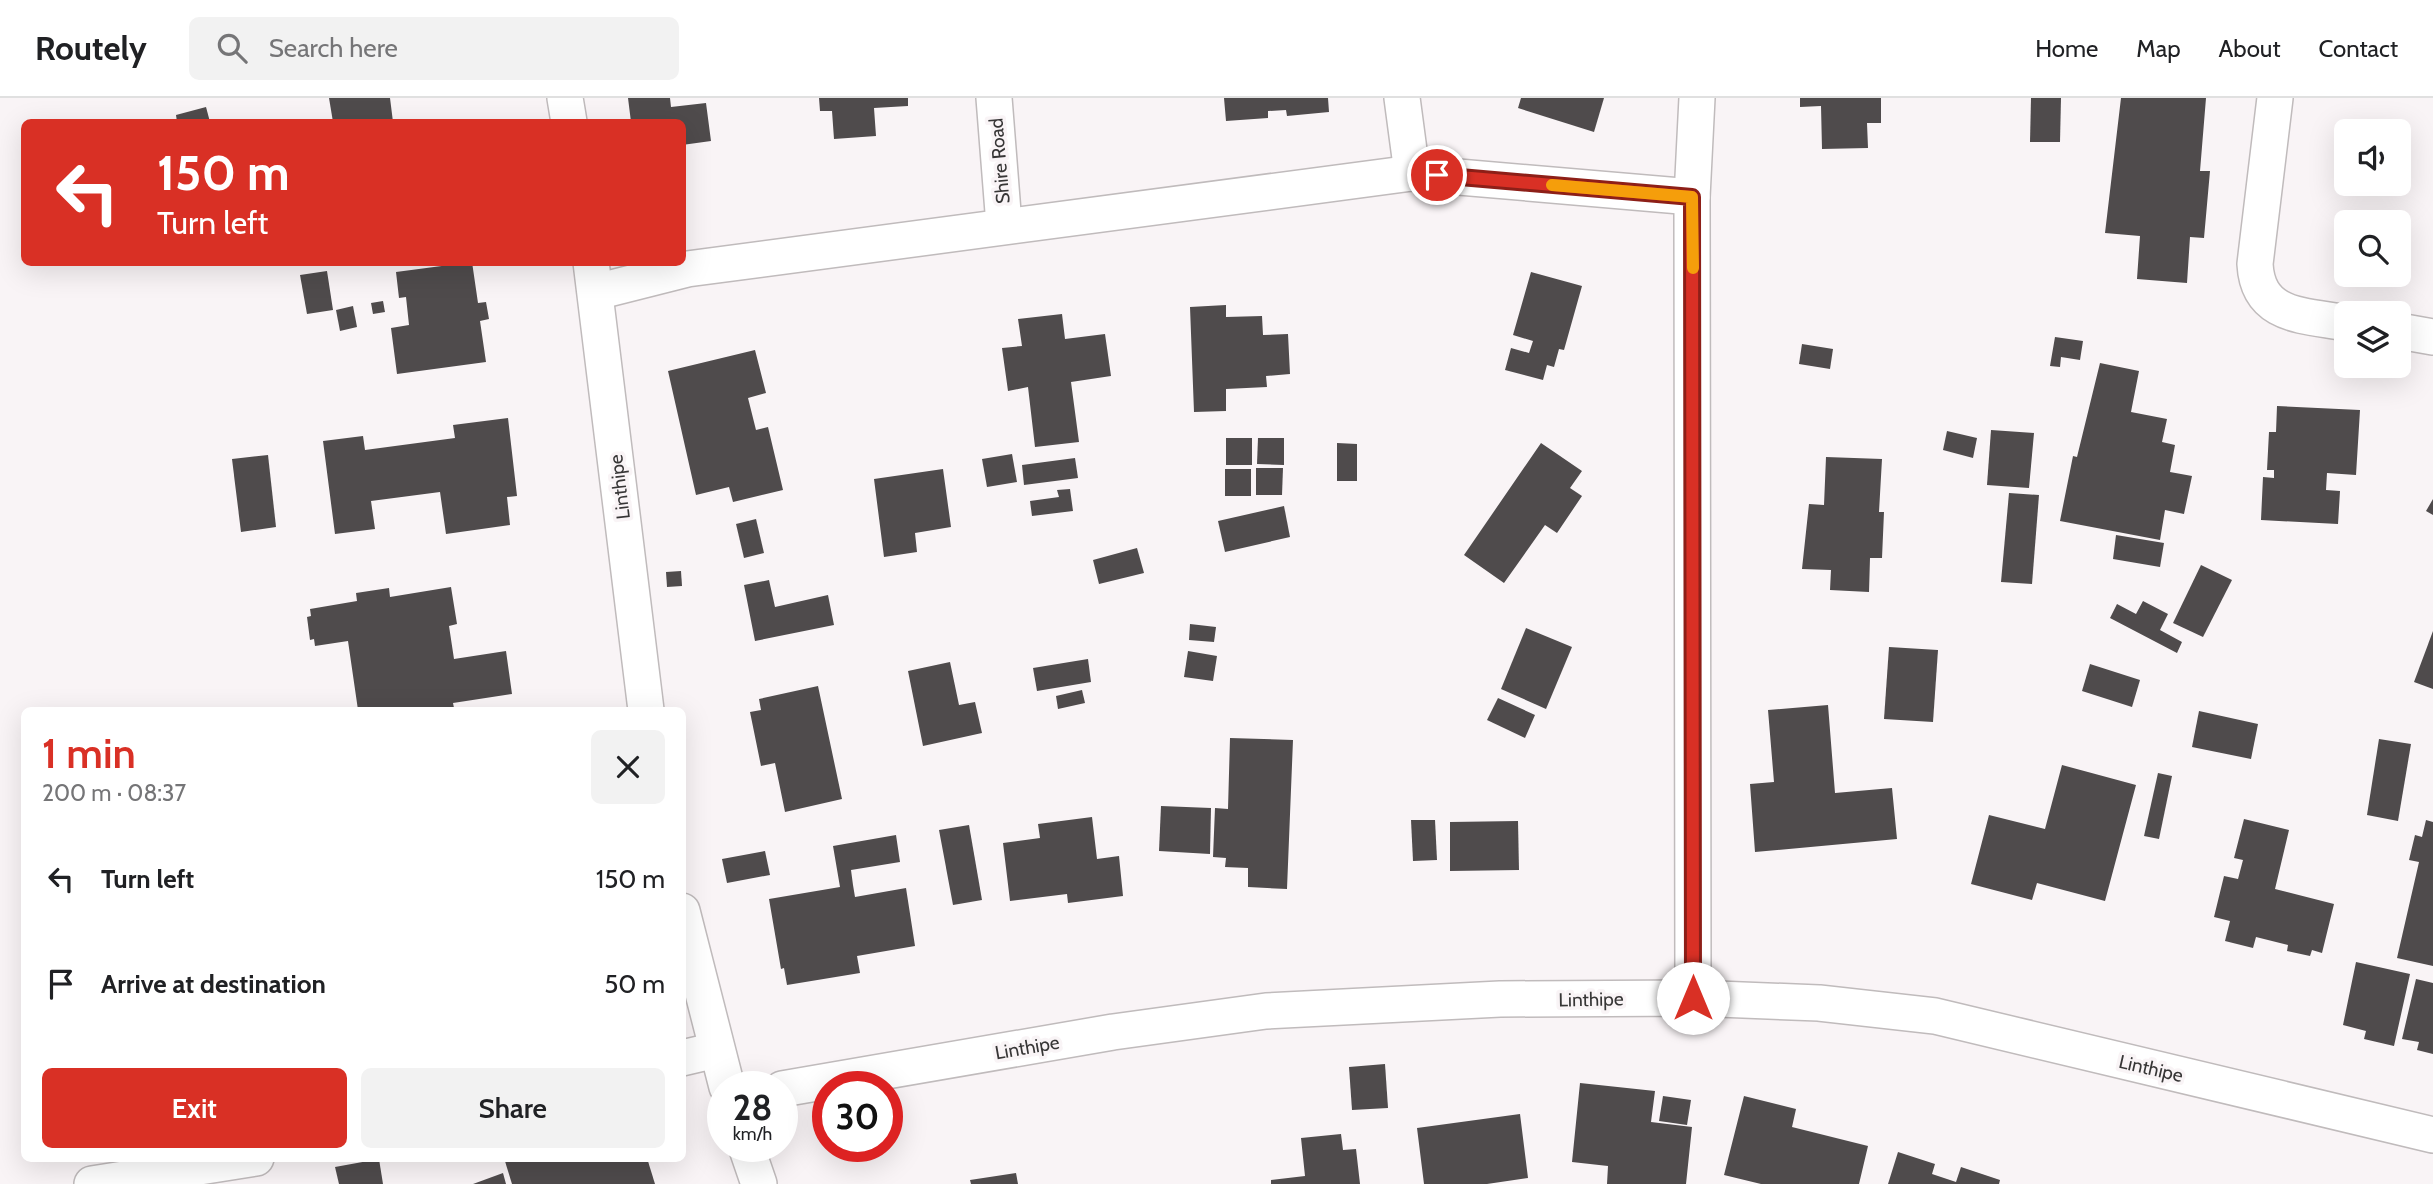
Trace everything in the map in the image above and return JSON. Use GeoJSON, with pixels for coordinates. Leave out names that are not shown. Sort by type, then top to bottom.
{"type":"FeatureCollection","features":[{"type":"Feature","properties":{"kind":"street"},"geometry":{"type":"LineString","coordinates":[[565,98],[568,119]]}},
{"type":"Feature","properties":{"kind":"street","name":"Shire Road"},"geometry":{"type":"LineString","coordinates":[[994,98],[1004,225]]}},
{"type":"Feature","properties":{"kind":"street"},"geometry":{"type":"LineString","coordinates":[[1402,98],[1412,173]]}},
{"type":"Feature","properties":{"kind":"street"},"geometry":{"type":"LineString","coordinates":[[1693,998],[1692,197],[1696,98]]}},
{"type":"Feature","properties":{"kind":"street"},"geometry":{"type":"LineString","coordinates":[[2275,98],[2255,264],[2256,283],[2266,299],[2285,312],[2334,321]]}},
{"type":"Feature","properties":{"kind":"street"},"geometry":{"type":"LineString","coordinates":[[594,277],[687,269],[1412,173],[1692,197]]}},
{"type":"Feature","properties":{"kind":"street","name":"Linthipe"},"geometry":{"type":"LineString","coordinates":[[594,277],[646,707]]}},
{"type":"Feature","properties":{"kind":"street"},"geometry":{"type":"LineString","coordinates":[[2411,333],[2433,337]]}},
{"type":"Feature","properties":{"kind":"street"},"geometry":{"type":"LineString","coordinates":[[686,927],[722,1071]]}},
{"type":"Feature","properties":{"kind":"street","name":"Linthipe"},"geometry":{"type":"LineString","coordinates":[[798,1086],[1113,1032],[1266,1011],[1500,999],[1693,998],[1819,1003],[1935,1016],[2433,1135]]}},
{"type":"Feature","properties":{"kind":"street"},"geometry":{"type":"LineString","coordinates":[[686,1057],[716,1050]]}},
{"type":"Feature","properties":{"kind":"street"},"geometry":{"type":"LineString","coordinates":[[92,1184],[231,1162]]}},
{"type":"Feature","properties":{"kind":"street"},"geometry":{"type":"LineString","coordinates":[[751,1162],[759,1184]]}},
{"type":"Feature","properties":{"kind":"building"},"geometry":{"type":"Polygon","coordinates":[[[329,98],[390,98],[393,119],[332,119],[329,98]]]}},
{"type":"Feature","properties":{"kind":"building"},"geometry":{"type":"Polygon","coordinates":[[[628,98],[670,98],[671,107],[706,103],[711,141],[686,144],[686,119],[631,119],[628,98]]]}},
{"type":"Feature","properties":{"kind":"building"},"geometry":{"type":"Polygon","coordinates":[[[819,98],[908,98],[908,106],[874,108],[876,136],[834,139],[832,111],[820,111],[819,98]]]}},
{"type":"Feature","properties":{"kind":"building"},"geometry":{"type":"Polygon","coordinates":[[[1224,98],[1328,98],[1329,112],[1287,116],[1286,110],[1268,111],[1268,118],[1226,121],[1224,98]]]}},
{"type":"Feature","properties":{"kind":"building"},"geometry":{"type":"Polygon","coordinates":[[[1521,98],[1604,98],[1594,132],[1518,108],[1521,98]]]}},
{"type":"Feature","properties":{"kind":"building"},"geometry":{"type":"Polygon","coordinates":[[[1800,98],[1881,98],[1881,123],[1867,123],[1868,148],[1822,149],[1821,106],[1800,107],[1800,98]]]}},
{"type":"Feature","properties":{"kind":"building"},"geometry":{"type":"Polygon","coordinates":[[[2031,98],[2061,98],[2060,142],[2030,142],[2031,98]]]}},
{"type":"Feature","properties":{"kind":"building"},"geometry":{"type":"Polygon","coordinates":[[[2121,98],[2206,98],[2200,171],[2210,171],[2204,238],[2190,237],[2187,283],[2137,279],[2140,236],[2105,233],[2121,98]]]}},
{"type":"Feature","properties":{"kind":"building"},"geometry":{"type":"Polygon","coordinates":[[[206,107],[209,119],[177,119],[176,115],[206,107]]]}},
{"type":"Feature","properties":{"kind":"building"},"geometry":{"type":"Polygon","coordinates":[[[442,266],[473,266],[478,303],[486,302],[489,319],[480,321],[486,362],[397,374],[391,328],[409,325],[406,297],[399,298],[396,272],[442,266]]]}},
{"type":"Feature","properties":{"kind":"building"},"geometry":{"type":"Polygon","coordinates":[[[327,271],[333,310],[307,314],[300,275],[327,271]]]}},
{"type":"Feature","properties":{"kind":"building"},"geometry":{"type":"Polygon","coordinates":[[[1531,272],[1582,286],[1564,350],[1559,349],[1554,367],[1547,365],[1543,380],[1505,370],[1511,348],[1529,353],[1533,341],[1513,335],[1531,272]]]}},
{"type":"Feature","properties":{"kind":"building"},"geometry":{"type":"Polygon","coordinates":[[[383,301],[385,312],[373,314],[371,303],[383,301]]]}},
{"type":"Feature","properties":{"kind":"building"},"geometry":{"type":"Polygon","coordinates":[[[1226,305],[1226,317],[1262,316],[1263,335],[1288,334],[1290,374],[1266,376],[1267,387],[1226,389],[1226,411],[1194,412],[1190,307],[1226,305]]]}},
{"type":"Feature","properties":{"kind":"building"},"geometry":{"type":"Polygon","coordinates":[[[353,306],[357,327],[340,331],[336,310],[353,306]]]}},
{"type":"Feature","properties":{"kind":"building"},"geometry":{"type":"Polygon","coordinates":[[[1062,314],[1065,339],[1105,334],[1111,376],[1071,382],[1079,442],[1035,447],[1028,387],[1008,391],[1002,348],[1022,346],[1018,319],[1062,314]]]}},
{"type":"Feature","properties":{"kind":"building"},"geometry":{"type":"Polygon","coordinates":[[[2055,337],[2083,341],[2080,360],[2061,357],[2060,367],[2050,366],[2055,337]]]}},
{"type":"Feature","properties":{"kind":"building"},"geometry":{"type":"Polygon","coordinates":[[[1802,344],[1833,349],[1830,369],[1799,364],[1802,344]]]}},
{"type":"Feature","properties":{"kind":"building"},"geometry":{"type":"Polygon","coordinates":[[[755,350],[766,393],[748,398],[756,430],[768,427],[783,490],[733,502],[729,487],[696,495],[668,371],[755,350]]]}},
{"type":"Feature","properties":{"kind":"building"},"geometry":{"type":"Polygon","coordinates":[[[2100,363],[2139,371],[2131,412],[2167,419],[2162,442],[2175,445],[2170,472],[2192,476],[2184,514],[2165,510],[2160,540],[2060,521],[2073,456],[2077,457],[2100,363]]]}},
{"type":"Feature","properties":{"kind":"building"},"geometry":{"type":"Polygon","coordinates":[[[2277,406],[2360,410],[2356,475],[2327,473],[2326,490],[2340,491],[2338,524],[2261,520],[2263,477],[2274,478],[2274,470],[2267,470],[2269,432],[2276,432],[2277,406]]]}},
{"type":"Feature","properties":{"kind":"building"},"geometry":{"type":"Polygon","coordinates":[[[508,418],[517,496],[507,497],[510,525],[446,534],[440,492],[371,501],[375,529],[335,534],[323,441],[363,436],[365,450],[455,438],[453,425],[508,418]]]}},
{"type":"Feature","properties":{"kind":"building"},"geometry":{"type":"Polygon","coordinates":[[[1991,430],[2034,433],[2029,488],[1987,485],[1991,430]]]}},
{"type":"Feature","properties":{"kind":"building"},"geometry":{"type":"Polygon","coordinates":[[[1947,431],[1977,438],[1973,458],[1943,450],[1947,431]]]}},
{"type":"Feature","properties":{"kind":"building"},"geometry":{"type":"Polygon","coordinates":[[[1226,438],[1252,438],[1252,465],[1226,465],[1226,438]]]}},
{"type":"Feature","properties":{"kind":"building"},"geometry":{"type":"Polygon","coordinates":[[[1258,438],[1284,438],[1284,465],[1257,464],[1258,438]]]}},
{"type":"Feature","properties":{"kind":"building"},"geometry":{"type":"Polygon","coordinates":[[[1337,443],[1357,444],[1357,481],[1337,481],[1337,443]]]}},
{"type":"Feature","properties":{"kind":"building"},"geometry":{"type":"Polygon","coordinates":[[[1541,443],[1582,471],[1570,488],[1582,496],[1557,533],[1545,525],[1504,583],[1464,555],[1541,443]]]}},
{"type":"Feature","properties":{"kind":"building"},"geometry":{"type":"Polygon","coordinates":[[[1012,454],[1017,482],[987,487],[982,459],[1012,454]]]}},
{"type":"Feature","properties":{"kind":"building"},"geometry":{"type":"Polygon","coordinates":[[[268,455],[276,527],[241,532],[232,459],[268,455]]]}},
{"type":"Feature","properties":{"kind":"building"},"geometry":{"type":"Polygon","coordinates":[[[1826,457],[1882,459],[1879,512],[1884,512],[1882,558],[1870,558],[1869,592],[1830,590],[1831,570],[1802,569],[1809,504],[1824,505],[1826,457]]]}},
{"type":"Feature","properties":{"kind":"building"},"geometry":{"type":"Polygon","coordinates":[[[1075,458],[1078,478],[1024,485],[1022,465],[1075,458]]]}},
{"type":"Feature","properties":{"kind":"building"},"geometry":{"type":"Polygon","coordinates":[[[1256,468],[1283,468],[1282,495],[1256,495],[1256,468]]]}},
{"type":"Feature","properties":{"kind":"building"},"geometry":{"type":"Polygon","coordinates":[[[943,469],[951,527],[915,533],[917,552],[884,557],[874,479],[943,469]]]}},
{"type":"Feature","properties":{"kind":"building"},"geometry":{"type":"Polygon","coordinates":[[[1225,469],[1251,469],[1251,496],[1225,496],[1225,469]]]}},
{"type":"Feature","properties":{"kind":"building"},"geometry":{"type":"Polygon","coordinates":[[[1070,489],[1073,511],[1032,516],[1030,501],[1059,497],[1057,490],[1070,489]]]}},
{"type":"Feature","properties":{"kind":"building"},"geometry":{"type":"Polygon","coordinates":[[[2009,493],[2039,495],[2032,584],[2001,582],[2009,493]]]}},
{"type":"Feature","properties":{"kind":"building"},"geometry":{"type":"Polygon","coordinates":[[[2433,499],[2433,515],[2426,511],[2433,499]]]}},
{"type":"Feature","properties":{"kind":"building"},"geometry":{"type":"Polygon","coordinates":[[[1284,506],[1290,537],[1225,552],[1218,521],[1284,506]]]}},
{"type":"Feature","properties":{"kind":"building"},"geometry":{"type":"Polygon","coordinates":[[[756,519],[764,553],[744,558],[736,524],[756,519]]]}},
{"type":"Feature","properties":{"kind":"building"},"geometry":{"type":"Polygon","coordinates":[[[2116,535],[2164,543],[2160,567],[2113,559],[2116,535]]]}},
{"type":"Feature","properties":{"kind":"building"},"geometry":{"type":"Polygon","coordinates":[[[1137,548],[1144,573],[1099,584],[1093,560],[1137,548]]]}},
{"type":"Feature","properties":{"kind":"building"},"geometry":{"type":"Polygon","coordinates":[[[2201,565],[2232,580],[2203,637],[2173,623],[2201,565]]]}},
{"type":"Feature","properties":{"kind":"building"},"geometry":{"type":"Polygon","coordinates":[[[681,571],[682,586],[667,587],[666,572],[681,571]]]}},
{"type":"Feature","properties":{"kind":"building"},"geometry":{"type":"Polygon","coordinates":[[[769,580],[775,607],[828,595],[834,625],[755,641],[744,585],[769,580]]]}},
{"type":"Feature","properties":{"kind":"building"},"geometry":{"type":"Polygon","coordinates":[[[451,587],[457,624],[449,626],[454,659],[506,651],[512,694],[453,703],[454,707],[358,707],[348,641],[315,646],[314,639],[310,640],[307,617],[311,616],[310,609],[357,601],[356,593],[389,588],[390,597],[451,587]]]}},
{"type":"Feature","properties":{"kind":"building"},"geometry":{"type":"Polygon","coordinates":[[[2143,601],[2168,614],[2160,630],[2182,642],[2177,653],[2110,618],[2117,604],[2136,614],[2143,601]]]}},
{"type":"Feature","properties":{"kind":"building"},"geometry":{"type":"Polygon","coordinates":[[[1190,624],[1216,627],[1214,642],[1189,640],[1190,624]]]}},
{"type":"Feature","properties":{"kind":"building"},"geometry":{"type":"Polygon","coordinates":[[[1526,628],[1572,647],[1546,709],[1501,689],[1526,628]]]}},
{"type":"Feature","properties":{"kind":"building"},"geometry":{"type":"Polygon","coordinates":[[[2433,631],[2433,689],[2414,682],[2433,631]]]}},
{"type":"Feature","properties":{"kind":"building"},"geometry":{"type":"Polygon","coordinates":[[[1889,647],[1938,650],[1933,722],[1884,719],[1889,647]]]}},
{"type":"Feature","properties":{"kind":"building"},"geometry":{"type":"Polygon","coordinates":[[[1188,651],[1217,656],[1213,681],[1184,677],[1188,651]]]}},
{"type":"Feature","properties":{"kind":"building"},"geometry":{"type":"Polygon","coordinates":[[[1088,659],[1091,682],[1037,691],[1033,668],[1088,659]]]}},
{"type":"Feature","properties":{"kind":"building"},"geometry":{"type":"Polygon","coordinates":[[[950,662],[959,705],[975,702],[982,733],[923,746],[908,671],[950,662]]]}},
{"type":"Feature","properties":{"kind":"building"},"geometry":{"type":"Polygon","coordinates":[[[2090,664],[2140,680],[2132,707],[2082,691],[2090,664]]]}},
{"type":"Feature","properties":{"kind":"building"},"geometry":{"type":"Polygon","coordinates":[[[818,686],[842,799],[785,812],[775,763],[761,766],[750,712],[761,710],[759,699],[818,686]]]}},
{"type":"Feature","properties":{"kind":"building"},"geometry":{"type":"Polygon","coordinates":[[[1082,690],[1085,703],[1058,709],[1056,696],[1082,690]]]}},
{"type":"Feature","properties":{"kind":"building"},"geometry":{"type":"Polygon","coordinates":[[[1498,698],[1535,715],[1525,738],[1487,720],[1498,698]]]}},
{"type":"Feature","properties":{"kind":"building"},"geometry":{"type":"Polygon","coordinates":[[[1828,705],[1835,793],[1892,788],[1897,839],[1755,852],[1750,784],[1774,782],[1768,710],[1828,705]]]}},
{"type":"Feature","properties":{"kind":"building"},"geometry":{"type":"Polygon","coordinates":[[[2199,711],[2258,724],[2251,759],[2192,747],[2199,711]]]}},
{"type":"Feature","properties":{"kind":"building"},"geometry":{"type":"Polygon","coordinates":[[[1230,738],[1293,740],[1287,889],[1248,887],[1248,868],[1225,867],[1226,858],[1213,857],[1215,808],[1228,809],[1230,738]]]}},
{"type":"Feature","properties":{"kind":"building"},"geometry":{"type":"Polygon","coordinates":[[[2379,739],[2411,744],[2398,821],[2367,815],[2379,739]]]}},
{"type":"Feature","properties":{"kind":"building"},"geometry":{"type":"Polygon","coordinates":[[[2062,765],[2136,785],[2105,901],[2037,883],[2032,900],[1971,884],[1989,815],[2045,829],[2062,765]]]}},
{"type":"Feature","properties":{"kind":"building"},"geometry":{"type":"Polygon","coordinates":[[[2158,773],[2172,776],[2159,839],[2144,836],[2158,773]]]}},
{"type":"Feature","properties":{"kind":"building"},"geometry":{"type":"Polygon","coordinates":[[[1161,806],[1211,808],[1210,854],[1159,851],[1161,806]]]}},
{"type":"Feature","properties":{"kind":"building"},"geometry":{"type":"Polygon","coordinates":[[[1092,817],[1097,859],[1119,856],[1123,896],[1068,903],[1067,894],[1010,901],[1003,843],[1040,838],[1038,824],[1092,817]]]}},
{"type":"Feature","properties":{"kind":"building"},"geometry":{"type":"Polygon","coordinates":[[[2244,819],[2289,830],[2275,889],[2334,904],[2322,953],[2312,950],[2310,956],[2287,951],[2288,945],[2256,937],[2253,948],[2225,941],[2230,921],[2214,917],[2224,876],[2238,879],[2243,860],[2234,858],[2244,819]]]}},
{"type":"Feature","properties":{"kind":"building"},"geometry":{"type":"Polygon","coordinates":[[[1411,820],[1435,820],[1437,860],[1413,861],[1411,820]]]}},
{"type":"Feature","properties":{"kind":"building"},"geometry":{"type":"Polygon","coordinates":[[[2426,820],[2433,822],[2433,966],[2397,958],[2419,862],[2409,860],[2415,835],[2422,837],[2426,820]]]}},
{"type":"Feature","properties":{"kind":"building"},"geometry":{"type":"Polygon","coordinates":[[[1518,821],[1519,870],[1450,871],[1450,822],[1518,821]]]}},
{"type":"Feature","properties":{"kind":"building"},"geometry":{"type":"Polygon","coordinates":[[[969,825],[982,900],[953,905],[939,830],[969,825]]]}},
{"type":"Feature","properties":{"kind":"building"},"geometry":{"type":"Polygon","coordinates":[[[896,835],[900,862],[851,870],[855,897],[906,888],[915,946],[857,956],[860,973],[787,985],[784,968],[781,969],[769,899],[840,887],[833,846],[896,835]]]}},
{"type":"Feature","properties":{"kind":"building"},"geometry":{"type":"Polygon","coordinates":[[[765,851],[770,875],[727,883],[722,859],[765,851]]]}},
{"type":"Feature","properties":{"kind":"building"},"geometry":{"type":"Polygon","coordinates":[[[2356,962],[2410,974],[2394,1046],[2364,1039],[2366,1031],[2343,1025],[2356,962]]]}},
{"type":"Feature","properties":{"kind":"building"},"geometry":{"type":"Polygon","coordinates":[[[2416,979],[2433,983],[2433,1054],[2417,1050],[2419,1042],[2402,1039],[2416,979]]]}},
{"type":"Feature","properties":{"kind":"building"},"geometry":{"type":"Polygon","coordinates":[[[1385,1064],[1388,1108],[1352,1110],[1349,1067],[1385,1064]]]}},
{"type":"Feature","properties":{"kind":"building"},"geometry":{"type":"Polygon","coordinates":[[[1580,1083],[1655,1091],[1651,1122],[1692,1127],[1686,1184],[1607,1184],[1608,1166],[1572,1162],[1580,1083]]]}},
{"type":"Feature","properties":{"kind":"building"},"geometry":{"type":"Polygon","coordinates":[[[1663,1096],[1691,1100],[1687,1125],[1659,1121],[1663,1096]]]}},
{"type":"Feature","properties":{"kind":"building"},"geometry":{"type":"Polygon","coordinates":[[[1744,1096],[1796,1109],[1792,1127],[1868,1146],[1859,1184],[1761,1184],[1724,1175],[1744,1096]]]}},
{"type":"Feature","properties":{"kind":"building"},"geometry":{"type":"Polygon","coordinates":[[[1520,1114],[1528,1178],[1487,1184],[1424,1184],[1417,1128],[1520,1114]]]}},
{"type":"Feature","properties":{"kind":"building"},"geometry":{"type":"Polygon","coordinates":[[[1341,1134],[1343,1150],[1356,1149],[1360,1184],[1271,1184],[1271,1180],[1305,1176],[1301,1138],[1341,1134]]]}},
{"type":"Feature","properties":{"kind":"building"},"geometry":{"type":"Polygon","coordinates":[[[1898,1152],[1935,1164],[1932,1174],[1956,1182],[1961,1167],[2000,1180],[1999,1184],[1888,1184],[1898,1152]]]}},
{"type":"Feature","properties":{"kind":"building"},"geometry":{"type":"Polygon","coordinates":[[[379,1162],[383,1184],[339,1184],[335,1167],[379,1162]]]}},
{"type":"Feature","properties":{"kind":"building"},"geometry":{"type":"Polygon","coordinates":[[[505,1162],[648,1162],[655,1184],[512,1184],[505,1162]]]}},
{"type":"Feature","properties":{"kind":"building"},"geometry":{"type":"Polygon","coordinates":[[[503,1173],[506,1184],[473,1184],[503,1173]]]}},
{"type":"Feature","properties":{"kind":"building"},"geometry":{"type":"Polygon","coordinates":[[[1016,1173],[1018,1184],[971,1184],[970,1180],[1016,1173]]]}},
{"type":"Feature","properties":{"kind":"slow traffic"},"geometry":{"type":"LineString","coordinates":[[1552,185],[1692,197],[1693,268]]}},
{"type":"Feature","properties":{"kind":"route"},"geometry":{"type":"LineString","coordinates":[[1437,175],[1692,197],[1693,998]]}}]}
